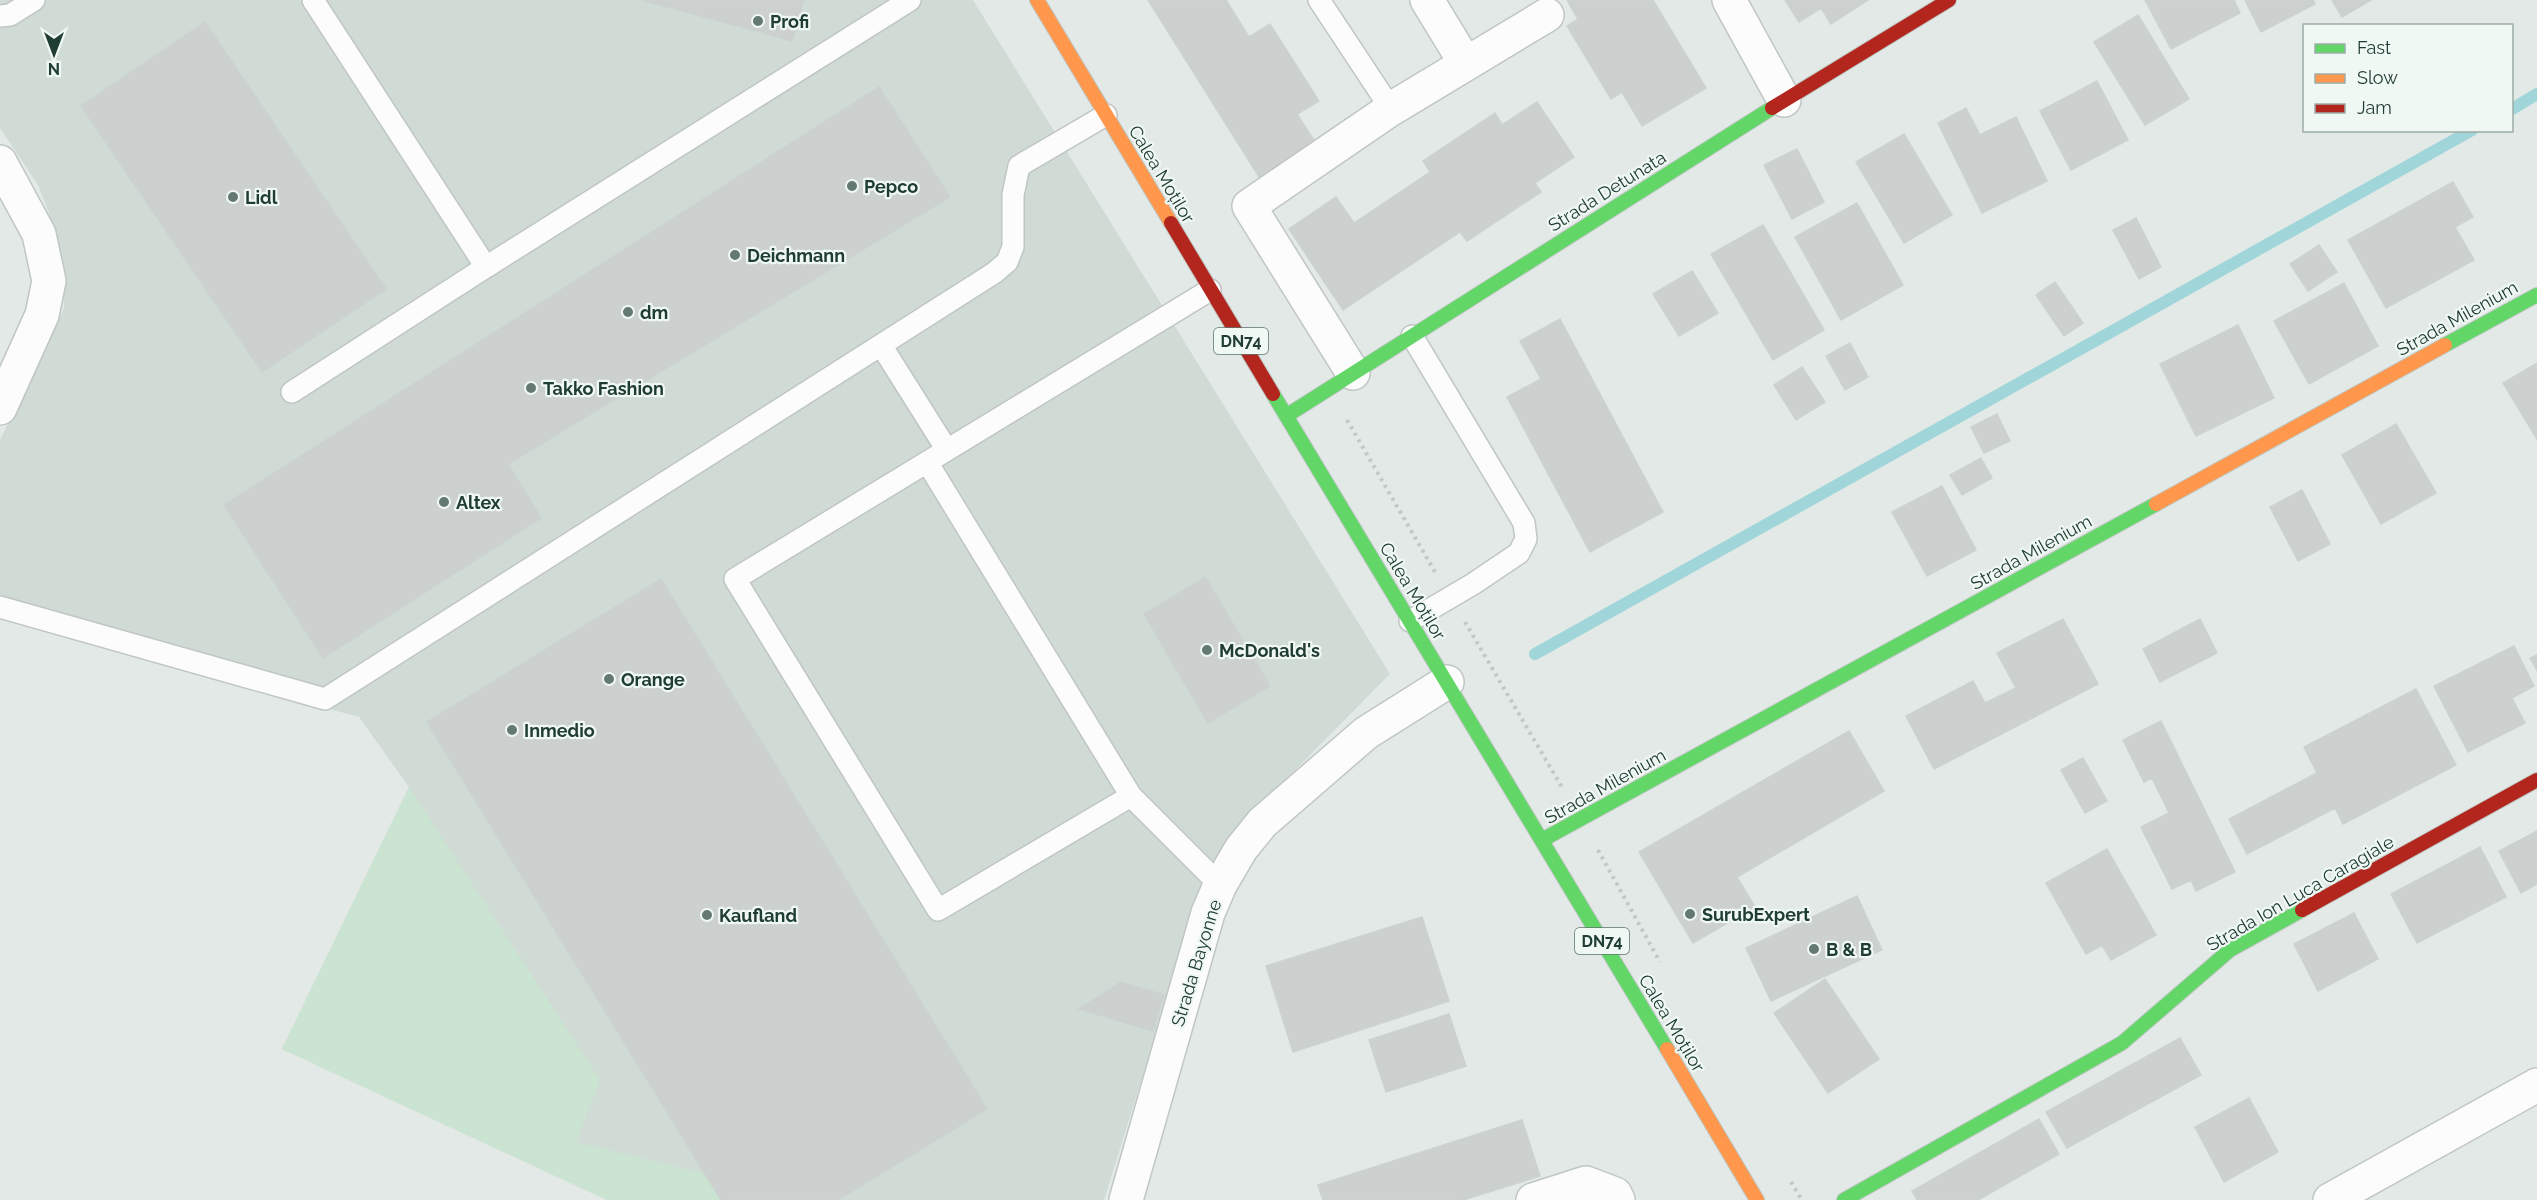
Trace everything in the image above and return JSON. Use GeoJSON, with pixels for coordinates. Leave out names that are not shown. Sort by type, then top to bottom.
{"type":"FeatureCollection","features":[{"type":"Feature","properties":{"kind":"street","name":"Calea Moților"},"geometry":{"type":"LineString","coordinates":[[1037,0],[1757,1200]]}},
{"type":"Feature","properties":{"kind":"street"},"geometry":{"type":"LineString","coordinates":[[1426,0],[1466,64]]}},
{"type":"Feature","properties":{"kind":"street"},"geometry":{"type":"LineString","coordinates":[[1729,0],[1784,100]]}},
{"type":"Feature","properties":{"kind":"street","name":"Strada Detunata"},"geometry":{"type":"LineString","coordinates":[[1286,416],[1784,100],[1949,0]]}},
{"type":"Feature","properties":{"kind":"street"},"geometry":{"type":"LineString","coordinates":[[1353,373],[1249,206],[1391,109],[1547,15]]}},
{"type":"Feature","properties":{"kind":"street"},"geometry":{"type":"LineString","coordinates":[[0,162],[39,234],[49,281],[42,315],[0,408]]}},
{"type":"Feature","properties":{"kind":"street","name":"Strada Milenium"},"geometry":{"type":"LineString","coordinates":[[1542,840],[2537,295]]}},
{"type":"Feature","properties":{"kind":"street","name":"Strada Bayonne"},"geometry":{"type":"LineString","coordinates":[[1126,1200],[1198,947],[1220,885],[1241,849],[1262,823],[1318,772],[1366,733],[1447,682]]}},
{"type":"Feature","properties":{"kind":"street","name":"Strada Ion Luca Caragiale"},"geometry":{"type":"LineString","coordinates":[[1844,1200],[2122,1043],[2149,1022],[2200,973],[2230,950],[2537,780]]}},
{"type":"Feature","properties":{"kind":"street"},"geometry":{"type":"LineString","coordinates":[[2330,1200],[2537,1084]]}},
{"type":"Feature","properties":{"kind":"street"},"geometry":{"type":"LineString","coordinates":[[1533,1200],[1586,1183],[1615,1194],[1618,1200]]}},
{"type":"Feature","properties":{"kind":"lane"},"geometry":{"type":"LineString","coordinates":[[0,16],[10,15],[34,0]]}},
{"type":"Feature","properties":{"kind":"lane"},"geometry":{"type":"LineString","coordinates":[[313,0],[486,267]]}},
{"type":"Feature","properties":{"kind":"lane"},"geometry":{"type":"LineString","coordinates":[[292,392],[910,0]]}},
{"type":"Feature","properties":{"kind":"lane"},"geometry":{"type":"LineString","coordinates":[[1319,0],[1391,109]]}},
{"type":"Feature","properties":{"kind":"lane"},"geometry":{"type":"LineString","coordinates":[[0,607],[325,699],[994,273],[1007,262],[1012,247],[1013,195],[1019,166],[1106,115]]}},
{"type":"Feature","properties":{"kind":"lane"},"geometry":{"type":"LineString","coordinates":[[1131,796],[938,910],[735,579],[1210,290]]}},
{"type":"Feature","properties":{"kind":"lane"},"geometry":{"type":"LineString","coordinates":[[1410,621],[1473,584],[1519,553],[1526,539],[1524,523],[1412,336]]}},
{"type":"Feature","properties":{"kind":"lane"},"geometry":{"type":"LineString","coordinates":[[881,345],[947,450]]}},
{"type":"Feature","properties":{"kind":"lane"},"geometry":{"type":"LineString","coordinates":[[927,462],[1131,796],[1220,885]]}},
{"type":"Feature","properties":{"kind":"shaded area"},"geometry":{"type":"Polygon","coordinates":[[[0,0],[973,0],[1390,674],[1229,837],[1199,896],[1104,1200],[607,1200],[282,1049],[409,787],[359,717],[15,623],[0,608],[0,440],[64,308],[64,276],[52,221],[38,185],[0,128],[0,0]]]}},
{"type":"Feature","properties":{"kind":"green space"},"geometry":{"type":"Polygon","coordinates":[[[409,787],[600,1080],[576,1142],[705,1174],[721,1200],[607,1200],[282,1049],[409,787]]]}},
{"type":"Feature","properties":{"kind":"building","name":"Profi"},"geometry":{"type":"Polygon","coordinates":[[[642,0],[804,0],[792,41],[642,0]]]}},
{"type":"Feature","properties":{"kind":"building"},"geometry":{"type":"Polygon","coordinates":[[[1148,0],[1226,0],[1249,37],[1270,24],[1319,101],[1297,114],[1317,145],[1261,180],[1148,0]]]}},
{"type":"Feature","properties":{"kind":"building"},"geometry":{"type":"Polygon","coordinates":[[[1567,0],[1653,0],[1706,88],[1642,126],[1622,92],[1611,99],[1567,26],[1578,19],[1567,0]]]}},
{"type":"Feature","properties":{"kind":"building"},"geometry":{"type":"Polygon","coordinates":[[[1785,0],[1868,0],[1831,24],[1821,8],[1799,22],[1785,0]]]}},
{"type":"Feature","properties":{"kind":"building"},"geometry":{"type":"Polygon","coordinates":[[[2145,0],[2234,0],[2240,13],[2171,49],[2145,0]]]}},
{"type":"Feature","properties":{"kind":"building"},"geometry":{"type":"Polygon","coordinates":[[[2245,0],[2313,0],[2315,4],[2261,32],[2245,0]]]}},
{"type":"Feature","properties":{"kind":"building"},"geometry":{"type":"Polygon","coordinates":[[[2332,0],[2371,0],[2342,17],[2332,0]]]}},
{"type":"Feature","properties":{"kind":"building"},"geometry":{"type":"Polygon","coordinates":[[[2138,15],[2189,99],[2145,125],[2094,42],[2138,15]]]}},
{"type":"Feature","properties":{"kind":"building","name":"Lidl"},"geometry":{"type":"Polygon","coordinates":[[[205,22],[386,289],[262,372],[81,106],[205,22]]]}},
{"type":"Feature","properties":{"kind":"building"},"geometry":{"type":"Polygon","coordinates":[[[2097,81],[2128,140],[2071,170],[2040,111],[2097,81]]]}},
{"type":"Feature","properties":{"kind":"building"},"geometry":{"type":"Polygon","coordinates":[[[879,87],[950,197],[508,464],[541,518],[323,658],[224,505],[879,87]]]}},
{"type":"Feature","properties":{"kind":"building"},"geometry":{"type":"Polygon","coordinates":[[[1537,102],[1574,157],[1535,183],[1541,192],[1467,241],[1460,232],[1343,310],[1289,229],[1336,197],[1354,223],[1430,172],[1423,161],[1495,113],[1502,125],[1537,102]]]}},
{"type":"Feature","properties":{"kind":"building"},"geometry":{"type":"Polygon","coordinates":[[[1966,108],[1980,135],[2016,117],[2047,181],[1982,213],[1938,123],[1966,108]]]}},
{"type":"Feature","properties":{"kind":"building"},"geometry":{"type":"Polygon","coordinates":[[[1904,134],[1952,215],[1904,243],[1856,162],[1904,134]]]}},
{"type":"Feature","properties":{"kind":"building"},"geometry":{"type":"Polygon","coordinates":[[[1797,149],[1824,202],[1792,219],[1764,165],[1797,149]]]}},
{"type":"Feature","properties":{"kind":"building"},"geometry":{"type":"Polygon","coordinates":[[[2453,182],[2473,217],[2455,227],[2474,260],[2386,308],[2348,240],[2453,182]]]}},
{"type":"Feature","properties":{"kind":"building"},"geometry":{"type":"Polygon","coordinates":[[[1857,203],[1903,285],[1841,320],[1795,237],[1857,203]]]}},
{"type":"Feature","properties":{"kind":"building"},"geometry":{"type":"Polygon","coordinates":[[[2136,218],[2161,267],[2139,279],[2113,230],[2136,218]]]}},
{"type":"Feature","properties":{"kind":"building"},"geometry":{"type":"Polygon","coordinates":[[[1763,225],[1824,330],[1773,360],[1711,254],[1763,225]]]}},
{"type":"Feature","properties":{"kind":"building"},"geometry":{"type":"Polygon","coordinates":[[[2319,245],[2337,272],[2308,291],[2290,264],[2319,245]]]}},
{"type":"Feature","properties":{"kind":"building"},"geometry":{"type":"Polygon","coordinates":[[[1692,271],[1718,313],[1679,336],[1653,294],[1692,271]]]}},
{"type":"Feature","properties":{"kind":"building"},"geometry":{"type":"Polygon","coordinates":[[[2055,282],[2083,323],[2064,336],[2036,295],[2055,282]]]}},
{"type":"Feature","properties":{"kind":"building"},"geometry":{"type":"Polygon","coordinates":[[[2344,283],[2378,346],[2309,384],[2274,321],[2344,283]]]}},
{"type":"Feature","properties":{"kind":"building"},"geometry":{"type":"Polygon","coordinates":[[[1560,319],[1663,512],[1590,552],[1507,397],[1541,379],[1520,341],[1560,319]]]}},
{"type":"Feature","properties":{"kind":"building"},"geometry":{"type":"Polygon","coordinates":[[[2238,325],[2274,398],[2196,436],[2160,364],[2238,325]]]}},
{"type":"Feature","properties":{"kind":"building"},"geometry":{"type":"Polygon","coordinates":[[[1850,343],[1868,377],[1845,390],[1826,356],[1850,343]]]}},
{"type":"Feature","properties":{"kind":"building"},"geometry":{"type":"Polygon","coordinates":[[[2537,363],[2537,439],[2503,383],[2537,363]]]}},
{"type":"Feature","properties":{"kind":"building"},"geometry":{"type":"Polygon","coordinates":[[[1802,367],[1825,402],[1796,420],[1774,385],[1802,367]]]}},
{"type":"Feature","properties":{"kind":"building"},"geometry":{"type":"Polygon","coordinates":[[[1997,414],[2010,441],[1984,453],[1971,427],[1997,414]]]}},
{"type":"Feature","properties":{"kind":"building"},"geometry":{"type":"Polygon","coordinates":[[[2396,424],[2436,493],[2381,524],[2342,455],[2396,424]]]}},
{"type":"Feature","properties":{"kind":"building"},"geometry":{"type":"Polygon","coordinates":[[[1981,458],[1992,478],[1962,495],[1950,475],[1981,458]]]}},
{"type":"Feature","properties":{"kind":"building"},"geometry":{"type":"Polygon","coordinates":[[[1942,486],[1976,550],[1927,576],[1892,512],[1942,486]]]}},
{"type":"Feature","properties":{"kind":"building"},"geometry":{"type":"Polygon","coordinates":[[[2302,490],[2330,544],[2298,561],[2270,507],[2302,490]]]}},
{"type":"Feature","properties":{"kind":"building","name":"McDonald's"},"geometry":{"type":"Polygon","coordinates":[[[1205,577],[1270,686],[1208,723],[1144,614],[1205,577]]]}},
{"type":"Feature","properties":{"kind":"building","name":"Kaufland"},"geometry":{"type":"Polygon","coordinates":[[[661,579],[987,1109],[838,1200],[721,1200],[427,722],[661,579]]]}},
{"type":"Feature","properties":{"kind":"building"},"geometry":{"type":"Polygon","coordinates":[[[2063,619],[2098,684],[1934,769],[1906,716],[1973,681],[1985,703],[2016,688],[1997,653],[2063,619]]]}},
{"type":"Feature","properties":{"kind":"building"},"geometry":{"type":"Polygon","coordinates":[[[2200,619],[2217,653],[2160,682],[2143,649],[2200,619]]]}},
{"type":"Feature","properties":{"kind":"building"},"geometry":{"type":"Polygon","coordinates":[[[2514,646],[2534,686],[2512,698],[2525,723],[2468,752],[2434,686],[2514,646]]]}},
{"type":"Feature","properties":{"kind":"building"},"geometry":{"type":"Polygon","coordinates":[[[2537,655],[2537,670],[2530,658],[2537,655]]]}},
{"type":"Feature","properties":{"kind":"building"},"geometry":{"type":"Polygon","coordinates":[[[2416,689],[2456,765],[2343,824],[2335,808],[2247,854],[2229,819],[2317,773],[2304,747],[2416,689]]]}},
{"type":"Feature","properties":{"kind":"building"},"geometry":{"type":"Polygon","coordinates":[[[2161,721],[2235,872],[2196,891],[2191,880],[2172,889],[2141,827],[2169,813],[2152,778],[2144,782],[2123,740],[2161,721]]]}},
{"type":"Feature","properties":{"kind":"building"},"geometry":{"type":"Polygon","coordinates":[[[1849,731],[1884,791],[1737,877],[1755,907],[1693,943],[1639,852],[1849,731]]]}},
{"type":"Feature","properties":{"kind":"building"},"geometry":{"type":"Polygon","coordinates":[[[2083,758],[2107,801],[2085,813],[2061,770],[2083,758]]]}},
{"type":"Feature","properties":{"kind":"building"},"geometry":{"type":"Polygon","coordinates":[[[2537,831],[2537,884],[2521,893],[2499,851],[2537,831]]]}},
{"type":"Feature","properties":{"kind":"building"},"geometry":{"type":"Polygon","coordinates":[[[2480,847],[2506,897],[2417,943],[2391,894],[2480,847]]]}},
{"type":"Feature","properties":{"kind":"building"},"geometry":{"type":"Polygon","coordinates":[[[2107,849],[2156,935],[2111,960],[2102,945],[2086,954],[2046,883],[2107,849]]]}},
{"type":"Feature","properties":{"kind":"building","name":"B & B"},"geometry":{"type":"Polygon","coordinates":[[[1857,896],[1882,950],[1771,1001],[1746,948],[1857,896]]]}},
{"type":"Feature","properties":{"kind":"building"},"geometry":{"type":"Polygon","coordinates":[[[2354,913],[2378,959],[2318,991],[2294,944],[2354,913]]]}},
{"type":"Feature","properties":{"kind":"building"},"geometry":{"type":"Polygon","coordinates":[[[1422,917],[1449,1001],[1293,1052],[1266,966],[1422,917]]]}},
{"type":"Feature","properties":{"kind":"building"},"geometry":{"type":"Polygon","coordinates":[[[1825,979],[1879,1059],[1828,1093],[1774,1013],[1825,979]]]}},
{"type":"Feature","properties":{"kind":"building"},"geometry":{"type":"Polygon","coordinates":[[[1121,982],[1164,995],[1153,1031],[1079,1009],[1121,982]]]}},
{"type":"Feature","properties":{"kind":"building"},"geometry":{"type":"Polygon","coordinates":[[[1449,1014],[1466,1066],[1386,1092],[1369,1040],[1449,1014]]]}},
{"type":"Feature","properties":{"kind":"building"},"geometry":{"type":"Polygon","coordinates":[[[2180,1038],[2201,1075],[2067,1148],[2046,1112],[2180,1038]]]}},
{"type":"Feature","properties":{"kind":"building"},"geometry":{"type":"Polygon","coordinates":[[[2249,1098],[2278,1152],[2224,1182],[2195,1127],[2249,1098]]]}},
{"type":"Feature","properties":{"kind":"building"},"geometry":{"type":"Polygon","coordinates":[[[2039,1119],[2059,1154],[1978,1200],[1917,1200],[1912,1191],[2039,1119]]]}},
{"type":"Feature","properties":{"kind":"building"},"geometry":{"type":"Polygon","coordinates":[[[1522,1120],[1540,1176],[1463,1200],[1323,1200],[1318,1185],[1522,1120]]]}},
{"type":"Feature","properties":{"kind":"waterway"},"geometry":{"type":"LineString","coordinates":[[2513,108],[2537,94]]}},
{"type":"Feature","properties":{"kind":"waterway"},"geometry":{"type":"LineString","coordinates":[[1535,654],[2468,132]]}},
{"type":"Feature","properties":{"kind":"traffic: fast"},"geometry":{"type":"LineString","coordinates":[[1286,416],[1772,108]]}},
{"type":"Feature","properties":{"kind":"traffic: fast"},"geometry":{"type":"LineString","coordinates":[[2445,345],[2537,295]]}},
{"type":"Feature","properties":{"kind":"traffic: fast"},"geometry":{"type":"LineString","coordinates":[[1273,394],[1667,1049]]}},
{"type":"Feature","properties":{"kind":"traffic: fast"},"geometry":{"type":"LineString","coordinates":[[1542,840],[2156,504]]}},
{"type":"Feature","properties":{"kind":"traffic: fast"},"geometry":{"type":"LineString","coordinates":[[1844,1200],[2122,1043],[2230,950],[2302,910]]}},
{"type":"Feature","properties":{"kind":"traffic: slow"},"geometry":{"type":"LineString","coordinates":[[1037,0],[1171,223]]}},
{"type":"Feature","properties":{"kind":"traffic: slow"},"geometry":{"type":"LineString","coordinates":[[2156,504],[2445,345]]}},
{"type":"Feature","properties":{"kind":"traffic: slow"},"geometry":{"type":"LineString","coordinates":[[1667,1049],[1757,1200]]}},
{"type":"Feature","properties":{"kind":"traffic: jam"},"geometry":{"type":"LineString","coordinates":[[1772,108],[1949,0]]}},
{"type":"Feature","properties":{"kind":"traffic: jam"},"geometry":{"type":"LineString","coordinates":[[1171,223],[1273,394]]}},
{"type":"Feature","properties":{"kind":"traffic: jam"},"geometry":{"type":"LineString","coordinates":[[2302,910],[2537,780]]}},
{"type":"Feature","properties":{"kind":"place","name":"Profi"},"geometry":{"type":"Point","coordinates":[758,21]}},
{"type":"Feature","properties":{"kind":"place","name":"Pepco"},"geometry":{"type":"Point","coordinates":[852,186]}},
{"type":"Feature","properties":{"kind":"place","name":"Lidl"},"geometry":{"type":"Point","coordinates":[233,197]}},
{"type":"Feature","properties":{"kind":"place","name":"Deichmann"},"geometry":{"type":"Point","coordinates":[735,255]}},
{"type":"Feature","properties":{"kind":"place","name":"dm"},"geometry":{"type":"Point","coordinates":[628,312]}},
{"type":"Feature","properties":{"kind":"place","name":"Takko Fashion"},"geometry":{"type":"Point","coordinates":[531,388]}},
{"type":"Feature","properties":{"kind":"place","name":"Altex"},"geometry":{"type":"Point","coordinates":[444,502]}},
{"type":"Feature","properties":{"kind":"place","name":"McDonald's"},"geometry":{"type":"Point","coordinates":[1207,650]}},
{"type":"Feature","properties":{"kind":"place","name":"Orange"},"geometry":{"type":"Point","coordinates":[609,679]}},
{"type":"Feature","properties":{"kind":"place","name":"Inmedio"},"geometry":{"type":"Point","coordinates":[512,730]}},
{"type":"Feature","properties":{"kind":"place","name":"SurubExpert"},"geometry":{"type":"Point","coordinates":[1690,914]}},
{"type":"Feature","properties":{"kind":"place","name":"Kaufland"},"geometry":{"type":"Point","coordinates":[707,915]}},
{"type":"Feature","properties":{"kind":"place","name":"B & B"},"geometry":{"type":"Point","coordinates":[1814,949]}}]}
